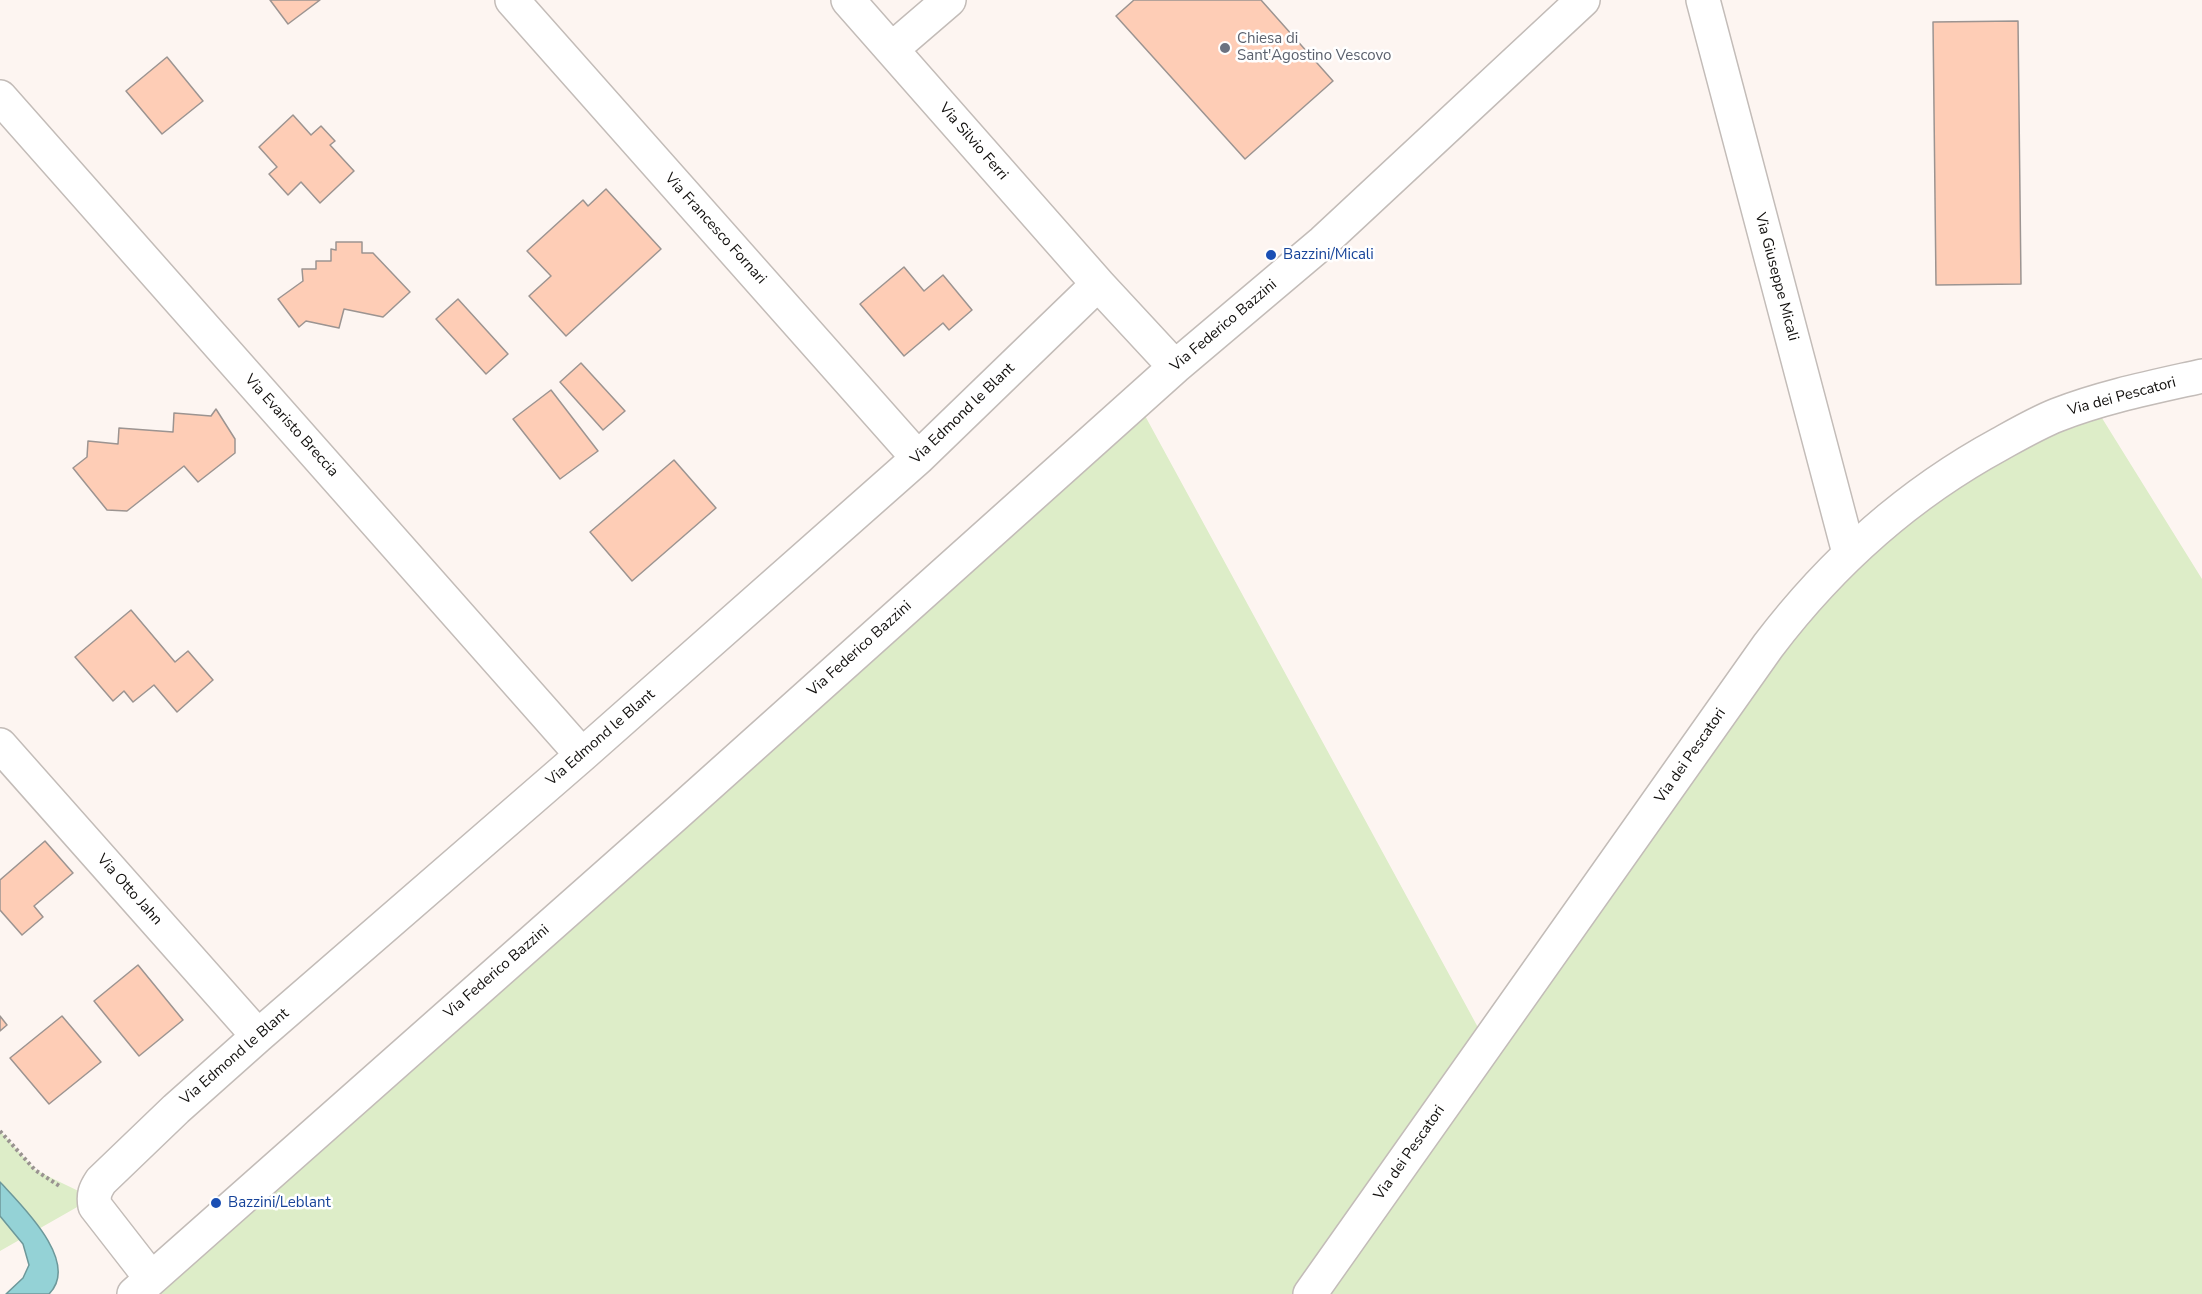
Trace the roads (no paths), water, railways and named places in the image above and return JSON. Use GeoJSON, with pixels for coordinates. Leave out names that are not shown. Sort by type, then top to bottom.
{"type":"FeatureCollection","features":[{"type":"Feature","properties":{"kind":"street","name":"Via Francesco Fornari"},"geometry":{"type":"LineString","coordinates":[[512,0],[918,458]]}},
{"type":"Feature","properties":{"kind":"street","name":"Via Silvio Ferri"},"geometry":{"type":"LineString","coordinates":[[848,0],[1098,284]]}},
{"type":"Feature","properties":{"kind":"street"},"geometry":{"type":"LineString","coordinates":[[892,49],[948,0]]}},
{"type":"Feature","properties":{"kind":"street","name":"Via Federico Bazzini"},"geometry":{"type":"LineString","coordinates":[[143,1286],[665,824],[1175,367],[1323,242],[1583,0]]}},
{"type":"Feature","properties":{"kind":"street","name":"Via Giuseppe Micali"},"geometry":{"type":"LineString","coordinates":[[1703,0],[1849,553]]}},
{"type":"Feature","properties":{"kind":"street","name":"Via Evaristo Breccia"},"geometry":{"type":"LineString","coordinates":[[0,97],[582,755]]}},
{"type":"Feature","properties":{"kind":"street","name":"Via Edmond le Blant"},"geometry":{"type":"LineString","coordinates":[[143,1286],[95,1206],[93,1198],[95,1189],[101,1181],[176,1109],[258,1036],[582,755],[918,458],[1098,284]]}},
{"type":"Feature","properties":{"kind":"street"},"geometry":{"type":"LineString","coordinates":[[1098,284],[1175,367]]}},
{"type":"Feature","properties":{"kind":"street","name":"Via dei Pescatori"},"geometry":{"type":"LineString","coordinates":[[1310,1294],[1768,646],[1812,591],[1849,553],[1933,484],[1958,467],[2055,416],[2092,402],[2202,376]]}},
{"type":"Feature","properties":{"kind":"street","name":"Via Otto Jahn"},"geometry":{"type":"LineString","coordinates":[[0,745],[258,1036]]}},
{"type":"Feature","properties":{"kind":"water"},"geometry":{"type":"Polygon","coordinates":[[[0,1182],[33,1219],[53,1251],[58,1266],[57,1281],[49,1294],[6,1294],[23,1278],[29,1265],[23,1244],[0,1216],[0,1182]]]}},
{"type":"Feature","properties":{"kind":"place","name":"Chiesa di Sant'Agostino Vescovo"},"geometry":{"type":"Point","coordinates":[1225,48]}},
{"type":"Feature","properties":{"kind":"place","name":"Bazzini/Micali"},"geometry":{"type":"Point","coordinates":[1271,255]}},
{"type":"Feature","properties":{"kind":"place","name":"Bazzini/Leblant"},"geometry":{"type":"Point","coordinates":[216,1203]}}]}
